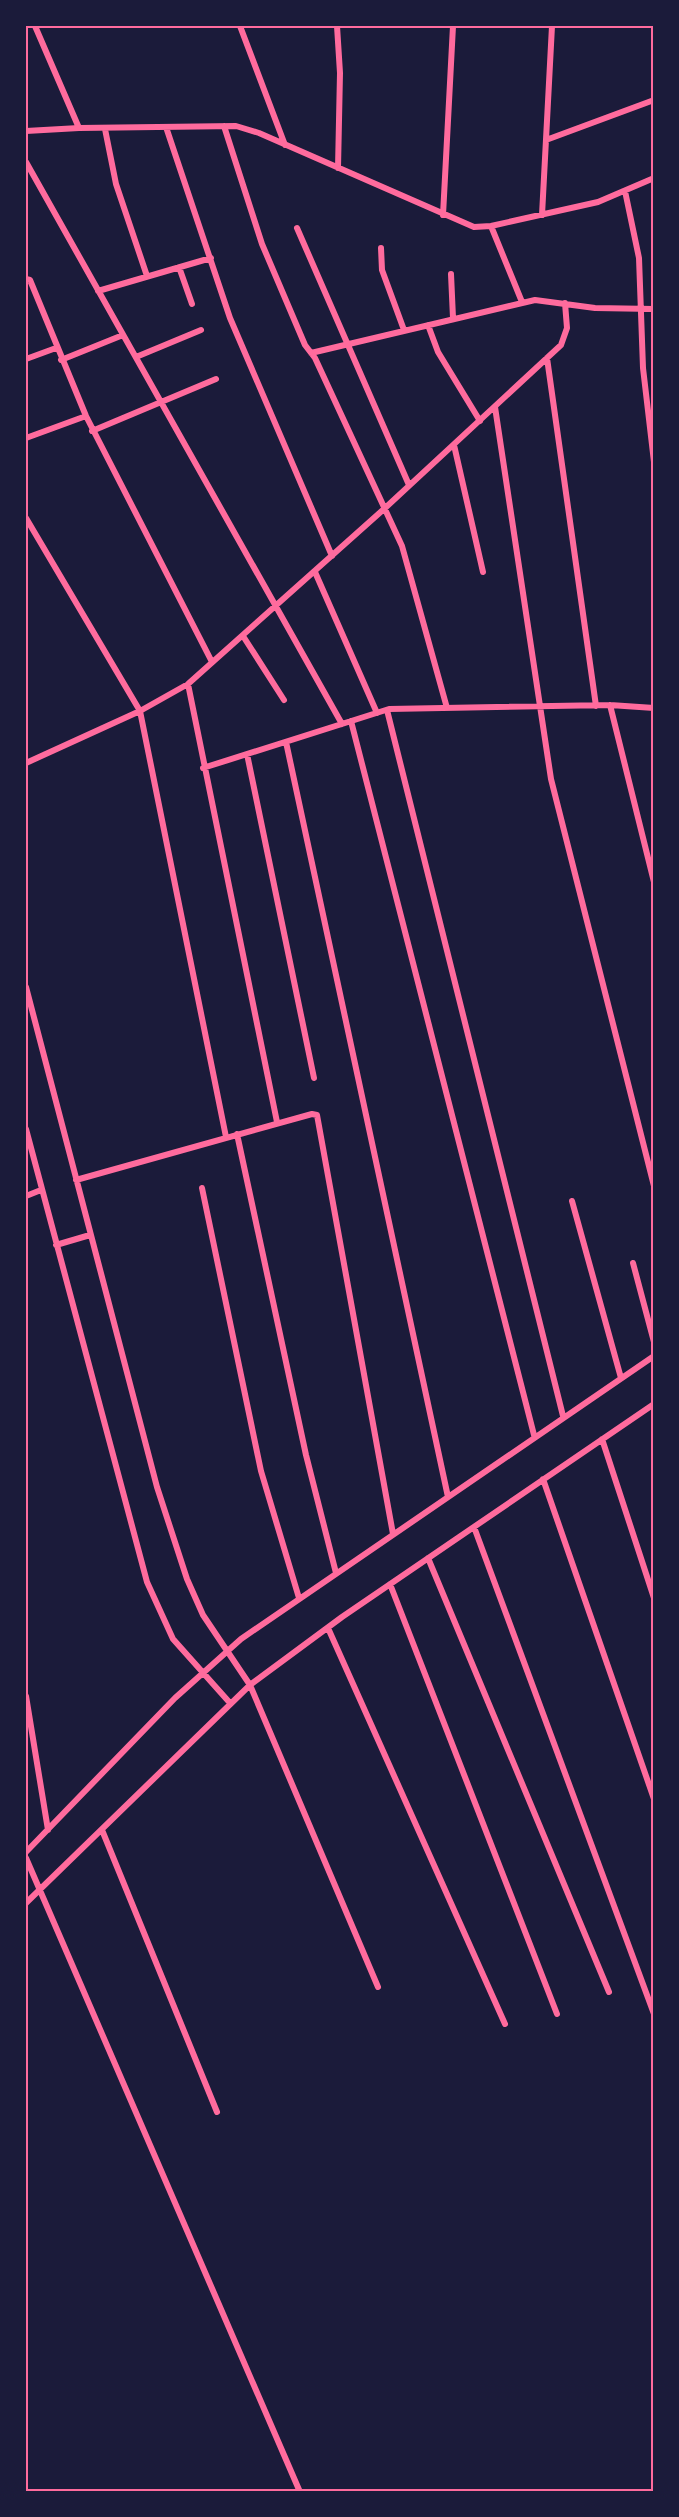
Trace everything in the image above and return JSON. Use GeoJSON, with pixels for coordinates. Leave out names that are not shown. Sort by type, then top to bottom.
{"type":"FeatureCollection","features":[{"type":"Feature","properties":{"kind":"street"},"geometry":{"type":"LineString","coordinates":[[35,26],[79,128]]}},
{"type":"Feature","properties":{"kind":"street"},"geometry":{"type":"LineString","coordinates":[[240,26],[285,145]]}},
{"type":"Feature","properties":{"kind":"street"},"geometry":{"type":"LineString","coordinates":[[337,26],[340,73],[338,168]]}},
{"type":"Feature","properties":{"kind":"street"},"geometry":{"type":"LineString","coordinates":[[443,215],[453,26]]}},
{"type":"Feature","properties":{"kind":"street"},"geometry":{"type":"LineString","coordinates":[[542,215],[552,26]]}},
{"type":"Feature","properties":{"kind":"street"},"geometry":{"type":"LineString","coordinates":[[546,140],[654,100]]}},
{"type":"Feature","properties":{"kind":"street"},"geometry":{"type":"LineString","coordinates":[[26,132],[79,128],[224,126],[249,129],[467,225],[491,226],[598,202],[654,178]]}},
{"type":"Feature","properties":{"kind":"street"},"geometry":{"type":"LineString","coordinates":[[224,126],[262,244],[305,345],[311,353],[402,546],[447,708]]}},
{"type":"Feature","properties":{"kind":"street"},"geometry":{"type":"LineString","coordinates":[[166,127],[230,318],[332,556]]}},
{"type":"Feature","properties":{"kind":"street"},"geometry":{"type":"LineString","coordinates":[[105,129],[116,184],[147,276]]}},
{"type":"Feature","properties":{"kind":"street"},"geometry":{"type":"LineString","coordinates":[[26,162],[342,724]]}},
{"type":"Feature","properties":{"kind":"street"},"geometry":{"type":"LineString","coordinates":[[625,191],[636,240],[642,309],[643,368],[654,462]]}},
{"type":"Feature","properties":{"kind":"street"},"geometry":{"type":"LineString","coordinates":[[491,226],[522,302]]}},
{"type":"Feature","properties":{"kind":"street"},"geometry":{"type":"LineString","coordinates":[[297,228],[410,485]]}},
{"type":"Feature","properties":{"kind":"street"},"geometry":{"type":"LineString","coordinates":[[381,248],[382,270],[404,330]]}},
{"type":"Feature","properties":{"kind":"street"},"geometry":{"type":"LineString","coordinates":[[98,291],[211,258]]}},
{"type":"Feature","properties":{"kind":"street"},"geometry":{"type":"LineString","coordinates":[[179,267],[192,304]]}},
{"type":"Feature","properties":{"kind":"street"},"geometry":{"type":"LineString","coordinates":[[451,274],[453,318]]}},
{"type":"Feature","properties":{"kind":"street"},"geometry":{"type":"LineString","coordinates":[[27,279],[92,431],[212,662]]}},
{"type":"Feature","properties":{"kind":"street"},"geometry":{"type":"LineString","coordinates":[[311,353],[535,300],[595,308],[654,309]]}},
{"type":"Feature","properties":{"kind":"street"},"geometry":{"type":"LineString","coordinates":[[26,763],[140,711],[188,684],[315,572],[561,345],[567,332],[565,303]]}},
{"type":"Feature","properties":{"kind":"street"},"geometry":{"type":"LineString","coordinates":[[428,325],[443,362],[480,421]]}},
{"type":"Feature","properties":{"kind":"street"},"geometry":{"type":"LineString","coordinates":[[136,357],[201,330]]}},
{"type":"Feature","properties":{"kind":"street"},"geometry":{"type":"LineString","coordinates":[[61,360],[123,335]]}},
{"type":"Feature","properties":{"kind":"street"},"geometry":{"type":"LineString","coordinates":[[26,359],[56,348]]}},
{"type":"Feature","properties":{"kind":"street"},"geometry":{"type":"LineString","coordinates":[[547,358],[596,706]]}},
{"type":"Feature","properties":{"kind":"street"},"geometry":{"type":"LineString","coordinates":[[92,431],[216,379]]}},
{"type":"Feature","properties":{"kind":"street"},"geometry":{"type":"LineString","coordinates":[[495,407],[551,780],[654,1186]]}},
{"type":"Feature","properties":{"kind":"street"},"geometry":{"type":"LineString","coordinates":[[26,438],[86,416]]}},
{"type":"Feature","properties":{"kind":"street"},"geometry":{"type":"LineString","coordinates":[[454,445],[483,572]]}},
{"type":"Feature","properties":{"kind":"street"},"geometry":{"type":"LineString","coordinates":[[26,518],[140,711],[226,1137]]}},
{"type":"Feature","properties":{"kind":"street"},"geometry":{"type":"LineString","coordinates":[[315,572],[378,713]]}},
{"type":"Feature","properties":{"kind":"street"},"geometry":{"type":"LineString","coordinates":[[243,636],[284,700]]}},
{"type":"Feature","properties":{"kind":"street"},"geometry":{"type":"LineString","coordinates":[[188,684],[203,768],[277,1122]]}},
{"type":"Feature","properties":{"kind":"street"},"geometry":{"type":"LineString","coordinates":[[610,705],[654,882]]}},
{"type":"Feature","properties":{"kind":"street"},"geometry":{"type":"LineString","coordinates":[[203,768],[387,710],[610,705],[654,708]]}},
{"type":"Feature","properties":{"kind":"street"},"geometry":{"type":"LineString","coordinates":[[387,710],[563,1416]]}},
{"type":"Feature","properties":{"kind":"street"},"geometry":{"type":"LineString","coordinates":[[351,721],[534,1435]]}},
{"type":"Feature","properties":{"kind":"street"},"geometry":{"type":"LineString","coordinates":[[286,742],[447,1497]]}},
{"type":"Feature","properties":{"kind":"street"},"geometry":{"type":"LineString","coordinates":[[247,754],[314,1078]]}},
{"type":"Feature","properties":{"kind":"street"},"geometry":{"type":"LineString","coordinates":[[26,987],[158,1487],[187,1579],[203,1615],[250,1685],[378,1987]]}},
{"type":"Feature","properties":{"kind":"street"},"geometry":{"type":"LineString","coordinates":[[76,1180],[277,1122],[312,1114],[318,1118],[393,1534]]}},
{"type":"Feature","properties":{"kind":"street"},"geometry":{"type":"LineString","coordinates":[[26,1129],[147,1582],[173,1639],[230,1703]]}},
{"type":"Feature","properties":{"kind":"street"},"geometry":{"type":"LineString","coordinates":[[237,1134],[306,1455],[336,1572]]}},
{"type":"Feature","properties":{"kind":"street"},"geometry":{"type":"LineString","coordinates":[[202,1188],[261,1471],[299,1598]]}},
{"type":"Feature","properties":{"kind":"street"},"geometry":{"type":"LineString","coordinates":[[26,1196],[41,1190]]}},
{"type":"Feature","properties":{"kind":"street"},"geometry":{"type":"LineString","coordinates":[[572,1200],[621,1378]]}},
{"type":"Feature","properties":{"kind":"street"},"geometry":{"type":"LineString","coordinates":[[56,1245],[90,1235]]}},
{"type":"Feature","properties":{"kind":"street"},"geometry":{"type":"LineString","coordinates":[[633,1263],[654,1342]]}},
{"type":"Feature","properties":{"kind":"street"},"geometry":{"type":"LineString","coordinates":[[26,1852],[175,1698],[226,1651],[534,1435],[654,1356]]}},
{"type":"Feature","properties":{"kind":"street"},"geometry":{"type":"LineString","coordinates":[[26,1903],[250,1685],[390,1584],[654,1404]]}},
{"type":"Feature","properties":{"kind":"street"},"geometry":{"type":"LineString","coordinates":[[602,1439],[654,1598]]}},
{"type":"Feature","properties":{"kind":"street"},"geometry":{"type":"LineString","coordinates":[[543,1479],[654,1799]]}},
{"type":"Feature","properties":{"kind":"street"},"geometry":{"type":"LineString","coordinates":[[474,1527],[654,2014]]}},
{"type":"Feature","properties":{"kind":"street"},"geometry":{"type":"LineString","coordinates":[[428,1558],[609,1992]]}},
{"type":"Feature","properties":{"kind":"street"},"geometry":{"type":"LineString","coordinates":[[390,1584],[557,2014]]}},
{"type":"Feature","properties":{"kind":"street"},"geometry":{"type":"LineString","coordinates":[[328,1628],[505,2024]]}},
{"type":"Feature","properties":{"kind":"street"},"geometry":{"type":"LineString","coordinates":[[26,1696],[48,1830]]}},
{"type":"Feature","properties":{"kind":"street"},"geometry":{"type":"LineString","coordinates":[[102,1830],[217,2112]]}},
{"type":"Feature","properties":{"kind":"street"},"geometry":{"type":"LineString","coordinates":[[26,1858],[300,2492]]}}]}
